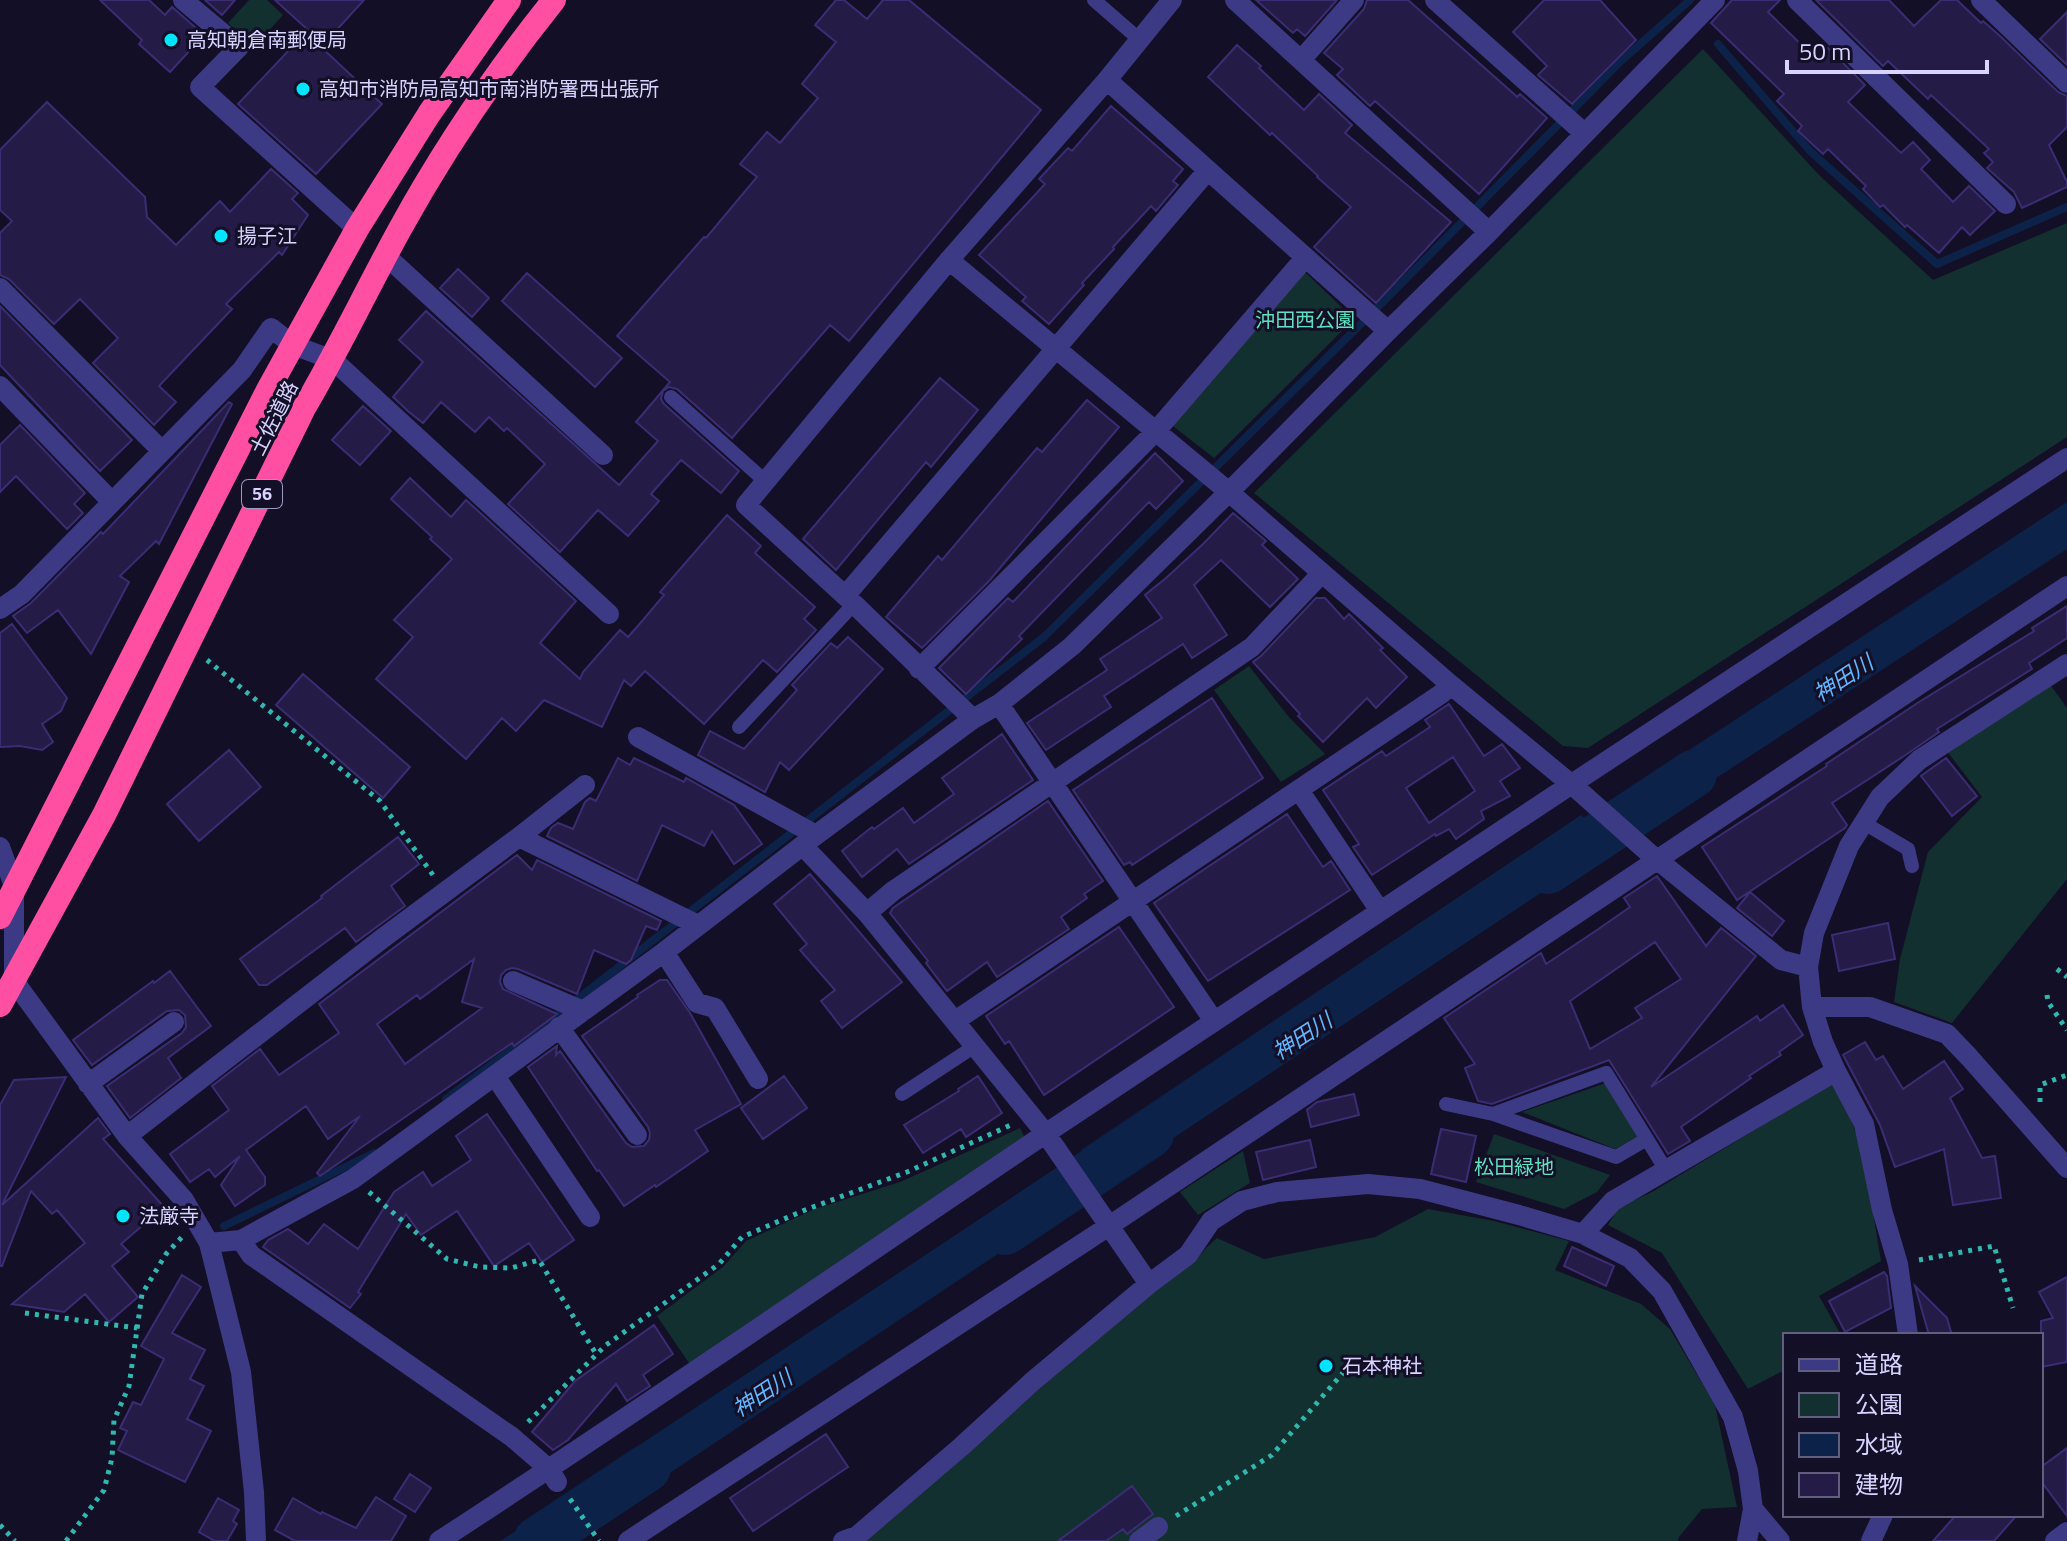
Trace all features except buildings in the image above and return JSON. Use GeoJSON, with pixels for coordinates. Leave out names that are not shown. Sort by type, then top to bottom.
{"type":"FeatureCollection","features":[{"type":"Feature","properties":{"kind":"highway","name":"土佐道路"},"geometry":{"type":"LineString","coordinates":[[0,917],[293,345],[357,229],[429,114],[509,0]]}},
{"type":"Feature","properties":{"kind":"highway","name":"土佐道路"},"geometry":{"type":"LineString","coordinates":[[0,1005],[104,815],[304,408],[333,360],[401,227],[461,129],[554,0]]}},
{"type":"Feature","properties":{"kind":"street"},"geometry":{"type":"LineString","coordinates":[[183,0],[239,47],[200,87],[357,229]]}},
{"type":"Feature","properties":{"kind":"street"},"geometry":{"type":"LineString","coordinates":[[969,716],[850,600],[746,505],[949,260],[1107,80],[1172,0]]}},
{"type":"Feature","properties":{"kind":"street"},"geometry":{"type":"LineString","coordinates":[[1235,0],[1476,220]]}},
{"type":"Feature","properties":{"kind":"street"},"geometry":{"type":"LineString","coordinates":[[1301,60],[1354,0]]}},
{"type":"Feature","properties":{"kind":"street"},"geometry":{"type":"LineString","coordinates":[[1435,0],[1571,122]]}},
{"type":"Feature","properties":{"kind":"street"},"geometry":{"type":"LineString","coordinates":[[209,1243],[241,1240],[353,1179],[559,1027],[575,1008],[664,952],[688,920],[805,833],[969,716],[999,704],[1072,646],[1216,481],[1571,122],[1715,0]]}},
{"type":"Feature","properties":{"kind":"street"},"geometry":{"type":"LineString","coordinates":[[1797,0],[2006,204]]}},
{"type":"Feature","properties":{"kind":"street"},"geometry":{"type":"LineString","coordinates":[[1981,0],[2067,83]]}},
{"type":"Feature","properties":{"kind":"street"},"geometry":{"type":"LineString","coordinates":[[1107,80],[1376,321]]}},
{"type":"Feature","properties":{"kind":"street"},"geometry":{"type":"LineString","coordinates":[[850,600],[1056,348],[1208,170]]}},
{"type":"Feature","properties":{"kind":"street"},"geometry":{"type":"LineString","coordinates":[[386,256],[603,455]]}},
{"type":"Feature","properties":{"kind":"street"},"geometry":{"type":"LineString","coordinates":[[919,669],[1156,431],[1305,258]]}},
{"type":"Feature","properties":{"kind":"street"},"geometry":{"type":"LineString","coordinates":[[949,260],[1216,481],[1653,856],[1781,960],[1808,967]]}},
{"type":"Feature","properties":{"kind":"street"},"geometry":{"type":"LineString","coordinates":[[0,288],[162,451]]}},
{"type":"Feature","properties":{"kind":"street"},"geometry":{"type":"LineString","coordinates":[[0,609],[22,594],[242,370],[271,328],[293,345],[333,360],[609,614]]}},
{"type":"Feature","properties":{"kind":"street"},"geometry":{"type":"LineString","coordinates":[[0,386],[112,502]]}},
{"type":"Feature","properties":{"kind":"street"},"geometry":{"type":"LineString","coordinates":[[439,1541],[553,1476],[1051,1141],[1214,1021],[1573,787],[2067,458]]}},
{"type":"Feature","properties":{"kind":"street"},"geometry":{"type":"LineString","coordinates":[[867,913],[893,891],[1252,647],[1322,573]]}},
{"type":"Feature","properties":{"kind":"street"},"geometry":{"type":"LineString","coordinates":[[628,1541],[1653,856],[2067,586]]}},
{"type":"Feature","properties":{"kind":"street"},"geometry":{"type":"LineString","coordinates":[[1908,1333],[1898,1264],[1882,1210],[1864,1124],[1823,1042],[1812,1007],[1808,967],[1814,933],[1849,846],[1880,797],[1919,760],[2067,664]]}},
{"type":"Feature","properties":{"kind":"street"},"geometry":{"type":"LineString","coordinates":[[955,1021],[1451,685]]}},
{"type":"Feature","properties":{"kind":"street"},"geometry":{"type":"LineString","coordinates":[[999,704],[1214,1021]]}},
{"type":"Feature","properties":{"kind":"street"},"geometry":{"type":"LineString","coordinates":[[638,737],[805,833],[1032,1116],[1149,1284]]}},
{"type":"Feature","properties":{"kind":"street"},"geometry":{"type":"LineString","coordinates":[[127,1136],[585,785]]}},
{"type":"Feature","properties":{"kind":"street"},"geometry":{"type":"LineString","coordinates":[[1299,790],[1380,911]]}},
{"type":"Feature","properties":{"kind":"street"},"geometry":{"type":"LineString","coordinates":[[519,837],[688,920]]}},
{"type":"Feature","properties":{"kind":"street"},"geometry":{"type":"LineString","coordinates":[[0,847],[14,886],[14,981],[127,1136],[184,1200],[209,1243],[241,1372],[256,1541]]}},
{"type":"Feature","properties":{"kind":"street"},"geometry":{"type":"LineString","coordinates":[[664,952],[697,1003],[715,1008],[758,1079]]}},
{"type":"Feature","properties":{"kind":"street"},"geometry":{"type":"LineString","coordinates":[[513,981],[575,1008]]}},
{"type":"Feature","properties":{"kind":"street"},"geometry":{"type":"LineString","coordinates":[[1812,1007],[1870,1007],[1947,1034],[2067,1168]]}},
{"type":"Feature","properties":{"kind":"street"},"geometry":{"type":"LineString","coordinates":[[88,1084],[174,1022]]}},
{"type":"Feature","properties":{"kind":"street"},"geometry":{"type":"LineString","coordinates":[[559,1027],[637,1135]]}},
{"type":"Feature","properties":{"kind":"street"},"geometry":{"type":"LineString","coordinates":[[1583,1234],[1613,1201],[1836,1071]]}},
{"type":"Feature","properties":{"kind":"street"},"geometry":{"type":"LineString","coordinates":[[495,1076],[590,1217]]}},
{"type":"Feature","properties":{"kind":"street"},"geometry":{"type":"LineString","coordinates":[[843,1541],[857,1536],[1033,1381],[1188,1255],[1211,1221],[1242,1201],[1277,1192],[1368,1184],[1420,1189],[1583,1234],[1630,1258],[1662,1291],[1733,1417],[1748,1471],[1753,1509],[1747,1541]]}},
{"type":"Feature","properties":{"kind":"street"},"geometry":{"type":"LineString","coordinates":[[241,1240],[251,1255],[512,1437],[553,1476]]}},
{"type":"Feature","properties":{"kind":"street"},"geometry":{"type":"LineString","coordinates":[[1753,1509],[1780,1541]]}},
{"type":"Feature","properties":{"kind":"street"},"geometry":{"type":"LineString","coordinates":[[1871,1541],[1882,1517]]}},
{"type":"Feature","properties":{"kind":"street"},"geometry":{"type":"LineString","coordinates":[[1139,1541],[1158,1527]]}},
{"type":"Feature","properties":{"kind":"street"},"geometry":{"type":"LineString","coordinates":[[2055,1541],[2067,1532]]}},
{"type":"Feature","properties":{"kind":"lane"},"geometry":{"type":"LineString","coordinates":[[1094,0],[1140,40]]}},
{"type":"Feature","properties":{"kind":"lane"},"geometry":{"type":"LineString","coordinates":[[671,397],[765,481]]}},
{"type":"Feature","properties":{"kind":"lane"},"geometry":{"type":"LineString","coordinates":[[739,727],[850,600]]}},
{"type":"Feature","properties":{"kind":"lane"},"geometry":{"type":"LineString","coordinates":[[1864,823],[1908,849],[1912,866]]}},
{"type":"Feature","properties":{"kind":"lane"},"geometry":{"type":"LineString","coordinates":[[902,1094],[975,1046]]}},
{"type":"Feature","properties":{"kind":"lane"},"geometry":{"type":"LineString","coordinates":[[1493,1114],[1606,1073],[1666,1170]]}},
{"type":"Feature","properties":{"kind":"lane"},"geometry":{"type":"LineString","coordinates":[[1446,1104],[1493,1114],[1616,1157],[1647,1139]]}},
{"type":"Feature","properties":{"kind":"path"},"geometry":{"type":"LineString","coordinates":[[203,658],[380,801],[446,892]]}},
{"type":"Feature","properties":{"kind":"path"},"geometry":{"type":"LineString","coordinates":[[2057,969],[2067,977]]}},
{"type":"Feature","properties":{"kind":"path"},"geometry":{"type":"LineString","coordinates":[[2047,995],[2048,1002],[2067,1030]]}},
{"type":"Feature","properties":{"kind":"path"},"geometry":{"type":"LineString","coordinates":[[2041,1139],[2040,1085],[2067,1075]]}},
{"type":"Feature","properties":{"kind":"path"},"geometry":{"type":"LineString","coordinates":[[512,1437],[606,1345],[719,1264],[742,1237],[907,1172],[1032,1116]]}},
{"type":"Feature","properties":{"kind":"path"},"geometry":{"type":"LineString","coordinates":[[353,1179],[447,1259],[480,1267],[511,1268],[539,1260],[596,1354]]}},
{"type":"Feature","properties":{"kind":"path"},"geometry":{"type":"LineString","coordinates":[[66,1541],[104,1490],[112,1458],[114,1420],[129,1386],[142,1294],[166,1254],[196,1221]]}},
{"type":"Feature","properties":{"kind":"path"},"geometry":{"type":"LineString","coordinates":[[1898,1264],[1994,1246],[2013,1308]]}},
{"type":"Feature","properties":{"kind":"path"},"geometry":{"type":"LineString","coordinates":[[25,1313],[137,1328]]}},
{"type":"Feature","properties":{"kind":"path"},"geometry":{"type":"LineString","coordinates":[[1158,1527],[1272,1455],[1347,1368]]}},
{"type":"Feature","properties":{"kind":"path"},"geometry":{"type":"LineString","coordinates":[[553,1476],[599,1541]]}},
{"type":"Feature","properties":{"kind":"path"},"geometry":{"type":"LineString","coordinates":[[0,1525],[15,1541]]}},
{"type":"Feature","properties":{"kind":"green space"},"geometry":{"type":"Polygon","coordinates":[[[249,0],[267,0],[283,15],[254,47],[228,23],[249,0]]]}},
{"type":"Feature","properties":{"kind":"green space"},"geometry":{"type":"Polygon","coordinates":[[[1703,49],[1819,175],[1933,280],[2067,223],[2067,437],[1588,748],[1563,746],[1254,493],[1703,49]]]}},
{"type":"Feature","properties":{"kind":"green space","name":"沖田西公園"},"geometry":{"type":"Polygon","coordinates":[[[1303,270],[1354,319],[1214,458],[1169,423],[1303,270]]]}},
{"type":"Feature","properties":{"kind":"green space"},"geometry":{"type":"Polygon","coordinates":[[[1249,666],[1288,716],[1325,754],[1281,782],[1214,690],[1249,666]]]}},
{"type":"Feature","properties":{"kind":"green space"},"geometry":{"type":"Polygon","coordinates":[[[2049,683],[2067,708],[2067,879],[1952,1023],[1894,1002],[1900,959],[1928,852],[1982,797],[1946,750],[2049,683]]]}},
{"type":"Feature","properties":{"kind":"green space"},"geometry":{"type":"Polygon","coordinates":[[[1834,1082],[1862,1146],[1881,1261],[1819,1296],[1840,1333],[1783,1333],[1783,1371],[1748,1389],[1662,1253],[1608,1225],[1618,1208],[1652,1192],[1834,1082]]]}},
{"type":"Feature","properties":{"kind":"green space"},"geometry":{"type":"Polygon","coordinates":[[[1606,1083],[1639,1136],[1615,1149],[1522,1112],[1606,1083]]]}},
{"type":"Feature","properties":{"kind":"green space"},"geometry":{"type":"Polygon","coordinates":[[[1020,1128],[1025,1138],[691,1366],[657,1316],[723,1267],[746,1241],[815,1209],[900,1182],[1020,1128]]]}},
{"type":"Feature","properties":{"kind":"green space","name":"松田緑地"},"geometry":{"type":"Polygon","coordinates":[[[1494,1134],[1610,1175],[1597,1192],[1564,1209],[1476,1182],[1494,1134]]]}},
{"type":"Feature","properties":{"kind":"green space"},"geometry":{"type":"Polygon","coordinates":[[[1243,1151],[1250,1183],[1198,1215],[1180,1192],[1243,1151]]]}},
{"type":"Feature","properties":{"kind":"green space"},"geometry":{"type":"Polygon","coordinates":[[[1428,1209],[1494,1221],[1569,1241],[1555,1270],[1641,1304],[1670,1329],[1715,1405],[1737,1507],[1702,1509],[1678,1541],[865,1541],[1130,1310],[1194,1263],[1217,1238],[1264,1259],[1375,1237],[1428,1209]]]}},
{"type":"Feature","properties":{"kind":"water"},"geometry":{"type":"Polygon","coordinates":[[[2067,502],[2067,549],[1652,820],[1622,794],[2067,502]]]}},
{"type":"Feature","properties":{"kind":"water"},"geometry":{"type":"Polygon","coordinates":[[[1581,815],[1614,844],[1103,1185],[1081,1150],[1581,815]]]}},
{"type":"Feature","properties":{"kind":"water"},"geometry":{"type":"Polygon","coordinates":[[[1046,1175],[1068,1207],[601,1519],[579,1485],[1046,1175]]]}},
{"type":"Feature","properties":{"kind":"water"},"geometry":{"type":"Polygon","coordinates":[[[563,1501],[585,1535],[576,1541],[500,1541],[563,1501]]]}},
{"type":"Feature","properties":{"kind":"waterway"},"geometry":{"type":"LineString","coordinates":[[446,1099],[1044,637],[1380,305],[1621,61],[1690,0]]}},
{"type":"Feature","properties":{"kind":"waterway"},"geometry":{"type":"LineString","coordinates":[[1718,44],[1810,151],[1937,264],[2067,207]]}},
{"type":"Feature","properties":{"kind":"waterway","name":"神田川"},"geometry":{"type":"LineString","coordinates":[[1548,870],[1693,774]]}},
{"type":"Feature","properties":{"kind":"waterway","name":"神田川"},"geometry":{"type":"LineString","coordinates":[[1005,1231],[1150,1134]]}},
{"type":"Feature","properties":{"kind":"waterway"},"geometry":{"type":"LineString","coordinates":[[224,1226],[374,1153]]}},
{"type":"Feature","properties":{"kind":"waterway","name":"神田川"},"geometry":{"type":"LineString","coordinates":[[537,1541],[647,1468]]}},
{"type":"Feature","properties":{"kind":"place","name":"高知朝倉南郵便局"},"geometry":{"type":"Point","coordinates":[171,40]}},
{"type":"Feature","properties":{"kind":"place","name":"高知市消防局高知市南消防署西出張所"},"geometry":{"type":"Point","coordinates":[303,89]}},
{"type":"Feature","properties":{"kind":"place","name":"揚子江"},"geometry":{"type":"Point","coordinates":[221,236]}},
{"type":"Feature","properties":{"kind":"place","name":"法厳寺"},"geometry":{"type":"Point","coordinates":[123,1216]}},
{"type":"Feature","properties":{"kind":"place","name":"石本神社"},"geometry":{"type":"Point","coordinates":[1326,1366]}}]}
